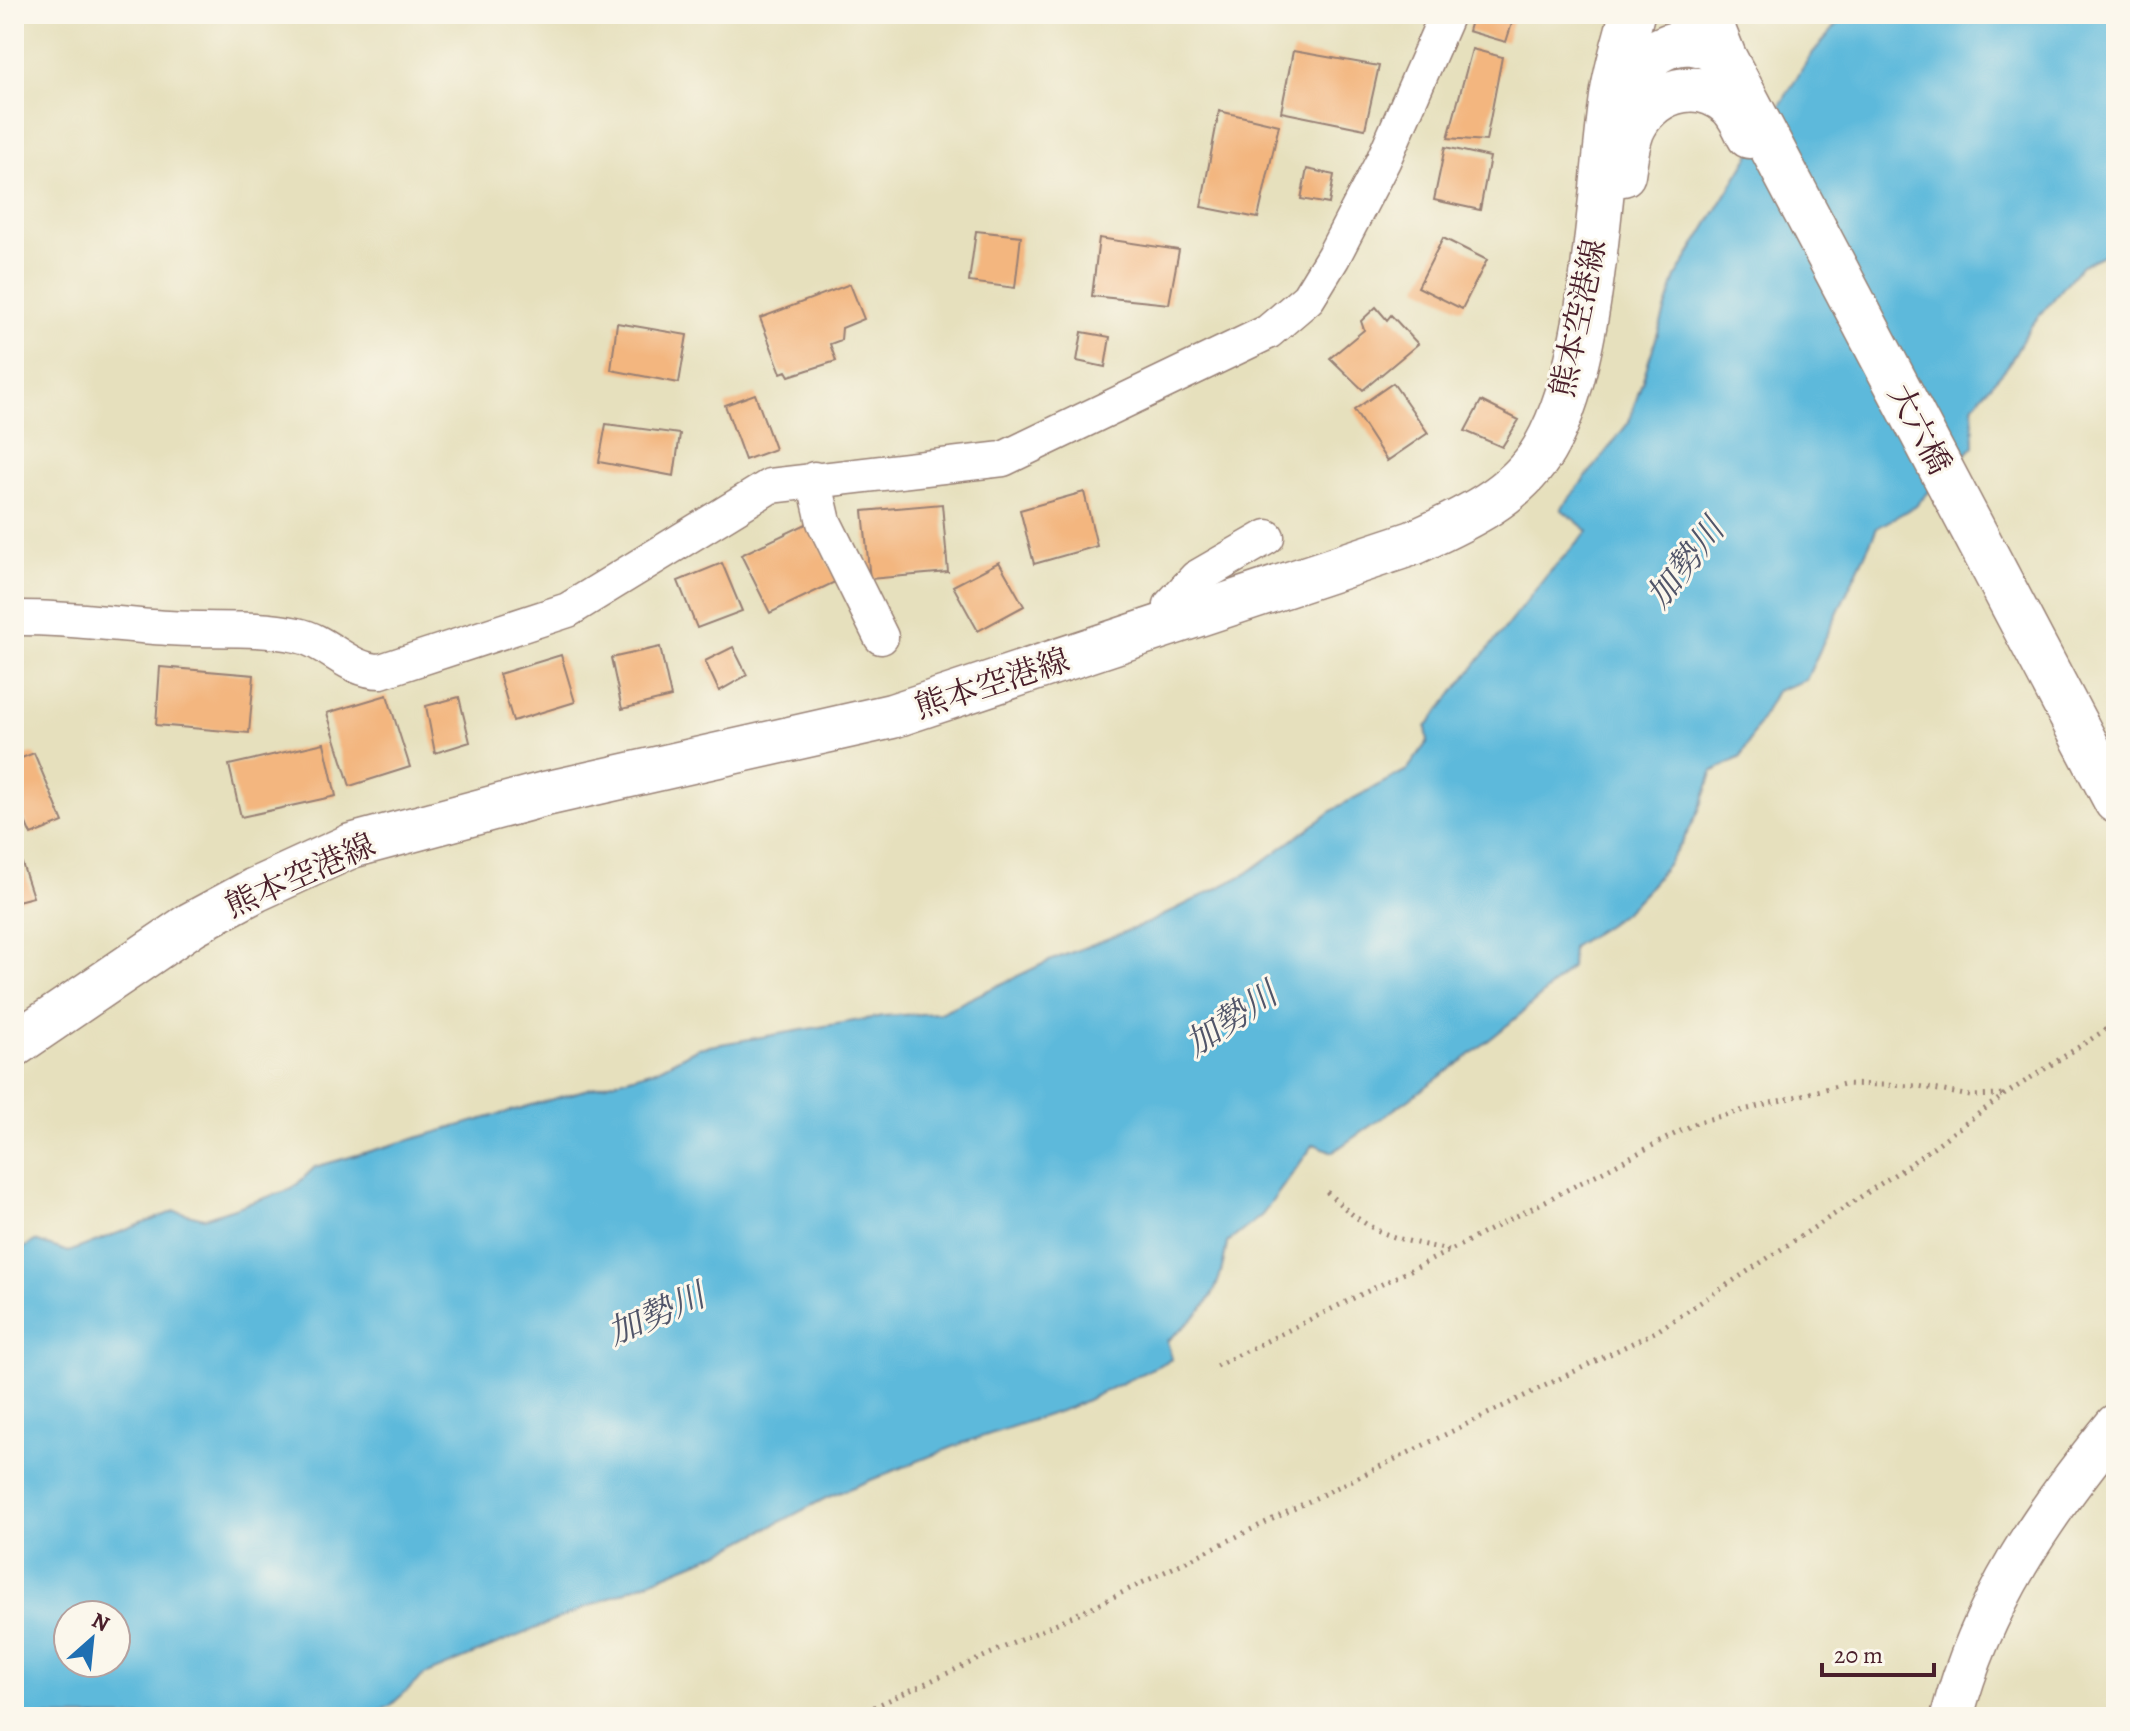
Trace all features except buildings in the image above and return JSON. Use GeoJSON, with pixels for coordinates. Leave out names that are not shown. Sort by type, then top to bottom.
{"type":"FeatureCollection","features":[{"type":"Feature","properties":{"kind":"main road","name":"熊本空港線"},"geometry":{"type":"LineString","coordinates":[[14,1045],[192,924],[255,890],[351,846],[545,794],[892,716],[1413,543],[1478,514],[1512,485],[1543,450],[1574,367],[1591,274],[1612,93],[1632,14]]}},
{"type":"Feature","properties":{"kind":"main road","name":"大六橋"},"geometry":{"type":"LineString","coordinates":[[1707,14],[1716,75],[1842,282],[2116,801]]}},
{"type":"Feature","properties":{"kind":"main road"},"geometry":{"type":"LineString","coordinates":[[1591,274],[1611,239],[1632,131],[1666,92],[1683,89],[1716,75],[1702,45],[1667,46],[1639,64],[1612,93]]}},
{"type":"Feature","properties":{"kind":"street"},"geometry":{"type":"LineString","coordinates":[[14,618],[73,617],[169,628],[256,628],[302,636],[365,671],[381,671],[568,610],[770,486],[1003,459],[1268,332],[1308,298],[1383,161],[1447,14]]}},
{"type":"Feature","properties":{"kind":"street"},"geometry":{"type":"LineString","coordinates":[[814,479],[824,522],[881,637]]}},
{"type":"Feature","properties":{"kind":"street"},"geometry":{"type":"LineString","coordinates":[[1173,624],[1171,605],[1196,578],[1267,537]]}},
{"type":"Feature","properties":{"kind":"street"},"geometry":{"type":"LineString","coordinates":[[1952,1717],[1960,1685],[2002,1583],[2043,1520],[2116,1425]]}},
{"type":"Feature","properties":{"kind":"path"},"geometry":{"type":"LineString","coordinates":[[852,1717],[1103,1602],[1657,1331],[1906,1167],[2004,1095],[2116,1023]]}},
{"type":"Feature","properties":{"kind":"path"},"geometry":{"type":"LineString","coordinates":[[1216,1366],[1451,1250],[1698,1122],[1844,1084],[1918,1086],[1970,1096],[2004,1095]]}},
{"type":"Feature","properties":{"kind":"path"},"geometry":{"type":"LineString","coordinates":[[1327,1192],[1354,1218],[1380,1234],[1451,1250]]}},
{"type":"Feature","properties":{"kind":"water","name":"加勢川"},"geometry":{"type":"Polygon","coordinates":[[[1846,14],[2116,14],[2114,250],[2082,265],[2030,327],[2007,367],[1973,405],[1974,446],[1915,506],[1877,528],[1806,680],[1776,691],[1741,757],[1712,772],[1690,828],[1656,879],[1623,913],[1572,947],[1571,967],[1487,1042],[1333,1152],[1314,1144],[1262,1215],[1227,1243],[1220,1277],[1209,1300],[1193,1319],[1167,1341],[1172,1359],[1072,1407],[963,1443],[826,1498],[732,1547],[424,1675],[390,1706],[364,1717],[14,1717],[14,1254],[35,1241],[69,1252],[175,1211],[204,1218],[292,1189],[315,1167],[658,1069],[698,1048],[883,1016],[940,1013],[1047,962],[1148,923],[1246,874],[1339,806],[1407,770],[1428,741],[1426,727],[1549,573],[1588,531],[1561,509],[1629,422],[1676,277],[1810,56],[1846,14]]]}}]}
